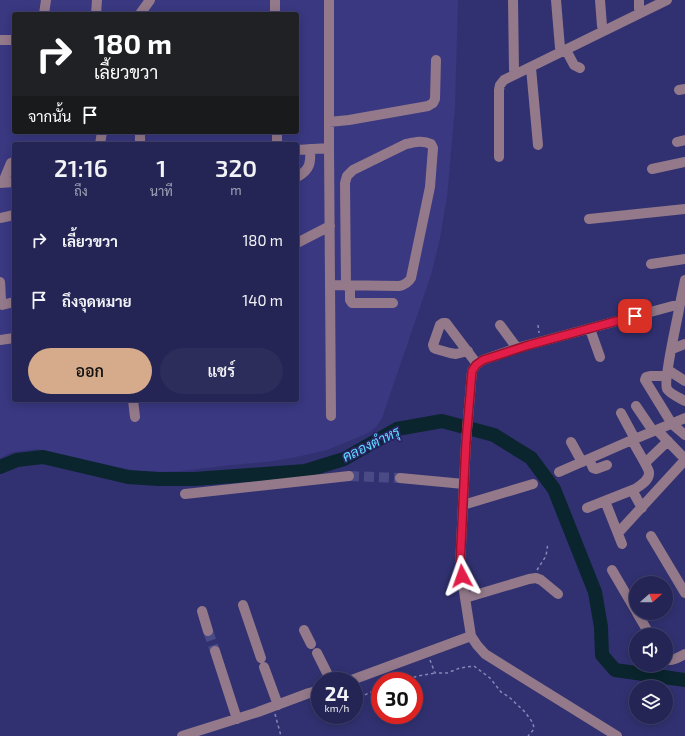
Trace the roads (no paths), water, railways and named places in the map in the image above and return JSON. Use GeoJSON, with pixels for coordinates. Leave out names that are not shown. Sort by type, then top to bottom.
{"type":"FeatureCollection","features":[{"type":"Feature","properties":{"kind":"street"},"geometry":{"type":"LineString","coordinates":[[44,12],[46,0]]}},
{"type":"Feature","properties":{"kind":"street"},"geometry":{"type":"LineString","coordinates":[[96,12],[97,0]]}},
{"type":"Feature","properties":{"kind":"street"},"geometry":{"type":"LineString","coordinates":[[141,12],[150,0]]}},
{"type":"Feature","properties":{"kind":"street"},"geometry":{"type":"LineString","coordinates":[[275,0],[275,12]]}},
{"type":"Feature","properties":{"kind":"street"},"geometry":{"type":"LineString","coordinates":[[329,0],[331,416]]}},
{"type":"Feature","properties":{"kind":"street"},"geometry":{"type":"LineString","coordinates":[[513,0],[514,70]]}},
{"type":"Feature","properties":{"kind":"street"},"geometry":{"type":"LineString","coordinates":[[556,0],[563,49],[574,65],[580,68]]}},
{"type":"Feature","properties":{"kind":"street"},"geometry":{"type":"LineString","coordinates":[[600,0],[602,26]]}},
{"type":"Feature","properties":{"kind":"street"},"geometry":{"type":"LineString","coordinates":[[499,157],[499,90],[500,85],[504,80],[531,68],[563,49],[667,0]]}},
{"type":"Feature","properties":{"kind":"street"},"geometry":{"type":"LineString","coordinates":[[0,40],[12,40]]}},
{"type":"Feature","properties":{"kind":"street"},"geometry":{"type":"LineString","coordinates":[[329,122],[349,120],[433,104],[435,99],[436,60]]}},
{"type":"Feature","properties":{"kind":"street"},"geometry":{"type":"LineString","coordinates":[[531,68],[538,145]]}},
{"type":"Feature","properties":{"kind":"street"},"geometry":{"type":"LineString","coordinates":[[330,286],[348,286],[399,286],[404,285],[411,278],[430,187],[433,148],[431,144],[427,142],[406,144],[352,170],[347,176],[345,183],[348,286],[350,300],[352,303],[392,303]]}},
{"type":"Feature","properties":{"kind":"street"},"geometry":{"type":"LineString","coordinates":[[299,150],[329,148]]}},
{"type":"Feature","properties":{"kind":"street"},"geometry":{"type":"LineString","coordinates":[[299,175],[309,166],[311,160],[310,150]]}},
{"type":"Feature","properties":{"kind":"street"},"geometry":{"type":"LineString","coordinates":[[652,169],[685,162]]}},
{"type":"Feature","properties":{"kind":"street"},"geometry":{"type":"LineString","coordinates":[[1,183],[12,163]]}},
{"type":"Feature","properties":{"kind":"street"},"geometry":{"type":"LineString","coordinates":[[1,183],[12,182]]}},
{"type":"Feature","properties":{"kind":"street"},"geometry":{"type":"LineString","coordinates":[[589,219],[685,209]]}},
{"type":"Feature","properties":{"kind":"street"},"geometry":{"type":"LineString","coordinates":[[0,218],[12,215]]}},
{"type":"Feature","properties":{"kind":"street"},"geometry":{"type":"LineString","coordinates":[[299,242],[330,226]]}},
{"type":"Feature","properties":{"kind":"street"},"geometry":{"type":"LineString","coordinates":[[651,264],[685,259]]}},
{"type":"Feature","properties":{"kind":"street"},"geometry":{"type":"LineString","coordinates":[[685,280],[666,385],[670,392],[685,401]]}},
{"type":"Feature","properties":{"kind":"street"},"geometry":{"type":"LineString","coordinates":[[0,282],[0,300],[2,305],[12,302]]}},
{"type":"Feature","properties":{"kind":"street"},"geometry":{"type":"LineString","coordinates":[[617,736],[485,654],[477,646],[471,636],[460,566],[466,442],[472,371],[477,364],[483,360],[517,348],[680,304]]}},
{"type":"Feature","properties":{"kind":"street"},"geometry":{"type":"LineString","coordinates":[[500,325],[517,348]]}},
{"type":"Feature","properties":{"kind":"street"},"geometry":{"type":"LineString","coordinates":[[590,329],[600,358]]}},
{"type":"Feature","properties":{"kind":"street"},"geometry":{"type":"LineString","coordinates":[[0,340],[12,338]]}},
{"type":"Feature","properties":{"kind":"street"},"geometry":{"type":"LineString","coordinates":[[672,349],[685,344]]}},
{"type":"Feature","properties":{"kind":"street"},"geometry":{"type":"LineString","coordinates":[[468,351],[477,364]]}},
{"type":"Feature","properties":{"kind":"street"},"geometry":{"type":"LineString","coordinates":[[685,381],[667,373],[646,377],[645,380],[672,424],[685,435]]}},
{"type":"Feature","properties":{"kind":"street"},"geometry":{"type":"LineString","coordinates":[[133,402],[135,417]]}},
{"type":"Feature","properties":{"kind":"street"},"geometry":{"type":"LineString","coordinates":[[618,533],[685,460],[668,441],[655,430],[636,406]]}},
{"type":"Feature","properties":{"kind":"street"},"geometry":{"type":"LineString","coordinates":[[587,508],[632,490],[642,485],[648,478],[649,472],[621,413]]}},
{"type":"Feature","properties":{"kind":"street"},"geometry":{"type":"LineString","coordinates":[[559,472],[685,418]]}},
{"type":"Feature","properties":{"kind":"street"},"geometry":{"type":"LineString","coordinates":[[644,463],[668,441]]}},
{"type":"Feature","properties":{"kind":"street"},"geometry":{"type":"LineString","coordinates":[[571,442],[593,468],[596,469],[607,465]]}},
{"type":"Feature","properties":{"kind":"street"},"geometry":{"type":"LineString","coordinates":[[185,494],[349,476]]}},
{"type":"Feature","properties":{"kind":"street"},"geometry":{"type":"LineString","coordinates":[[400,478],[464,484]]}},
{"type":"Feature","properties":{"kind":"street"},"geometry":{"type":"LineString","coordinates":[[463,505],[533,484]]}},
{"type":"Feature","properties":{"kind":"street"},"geometry":{"type":"LineString","coordinates":[[632,490],[642,508]]}},
{"type":"Feature","properties":{"kind":"street"},"geometry":{"type":"LineString","coordinates":[[605,501],[622,544]]}},
{"type":"Feature","properties":{"kind":"street"},"geometry":{"type":"LineString","coordinates":[[651,536],[685,593]]}},
{"type":"Feature","properties":{"kind":"street"},"geometry":{"type":"LineString","coordinates":[[612,570],[629,599]]}},
{"type":"Feature","properties":{"kind":"street"},"geometry":{"type":"LineString","coordinates":[[465,598],[536,578],[541,580],[558,594]]}},
{"type":"Feature","properties":{"kind":"street"},"geometry":{"type":"LineString","coordinates":[[243,605],[275,706]]}},
{"type":"Feature","properties":{"kind":"street"},"geometry":{"type":"LineString","coordinates":[[202,611],[208,630]]}},
{"type":"Feature","properties":{"kind":"street"},"geometry":{"type":"LineString","coordinates":[[304,630],[326,672]]}},
{"type":"Feature","properties":{"kind":"street"},"geometry":{"type":"LineString","coordinates":[[363,676],[471,636]]}},
{"type":"Feature","properties":{"kind":"street"},"geometry":{"type":"LineString","coordinates":[[215,652],[237,719]]}},
{"type":"Feature","properties":{"kind":"street"},"geometry":{"type":"LineString","coordinates":[[673,660],[685,654]]}},
{"type":"Feature","properties":{"kind":"street"},"geometry":{"type":"LineString","coordinates":[[182,736],[197,734],[311,693]]}},
{"type":"Feature","properties":{"kind":"waterway","name":"คลองตำหรุ"},"geometry":{"type":"LineString","coordinates":[[0,467],[17,460],[43,457],[128,477],[194,479],[305,471],[344,459],[397,429],[442,421],[494,435],[531,458],[554,489],[595,592],[601,627],[602,655],[615,670],[685,680]]}},
{"type":"Feature","properties":{"kind":"tunnel"},"geometry":{"type":"LineString","coordinates":[[349,476],[400,478]]}},
{"type":"Feature","properties":{"kind":"tunnel"},"geometry":{"type":"LineString","coordinates":[[208,631],[215,651]]}}]}
